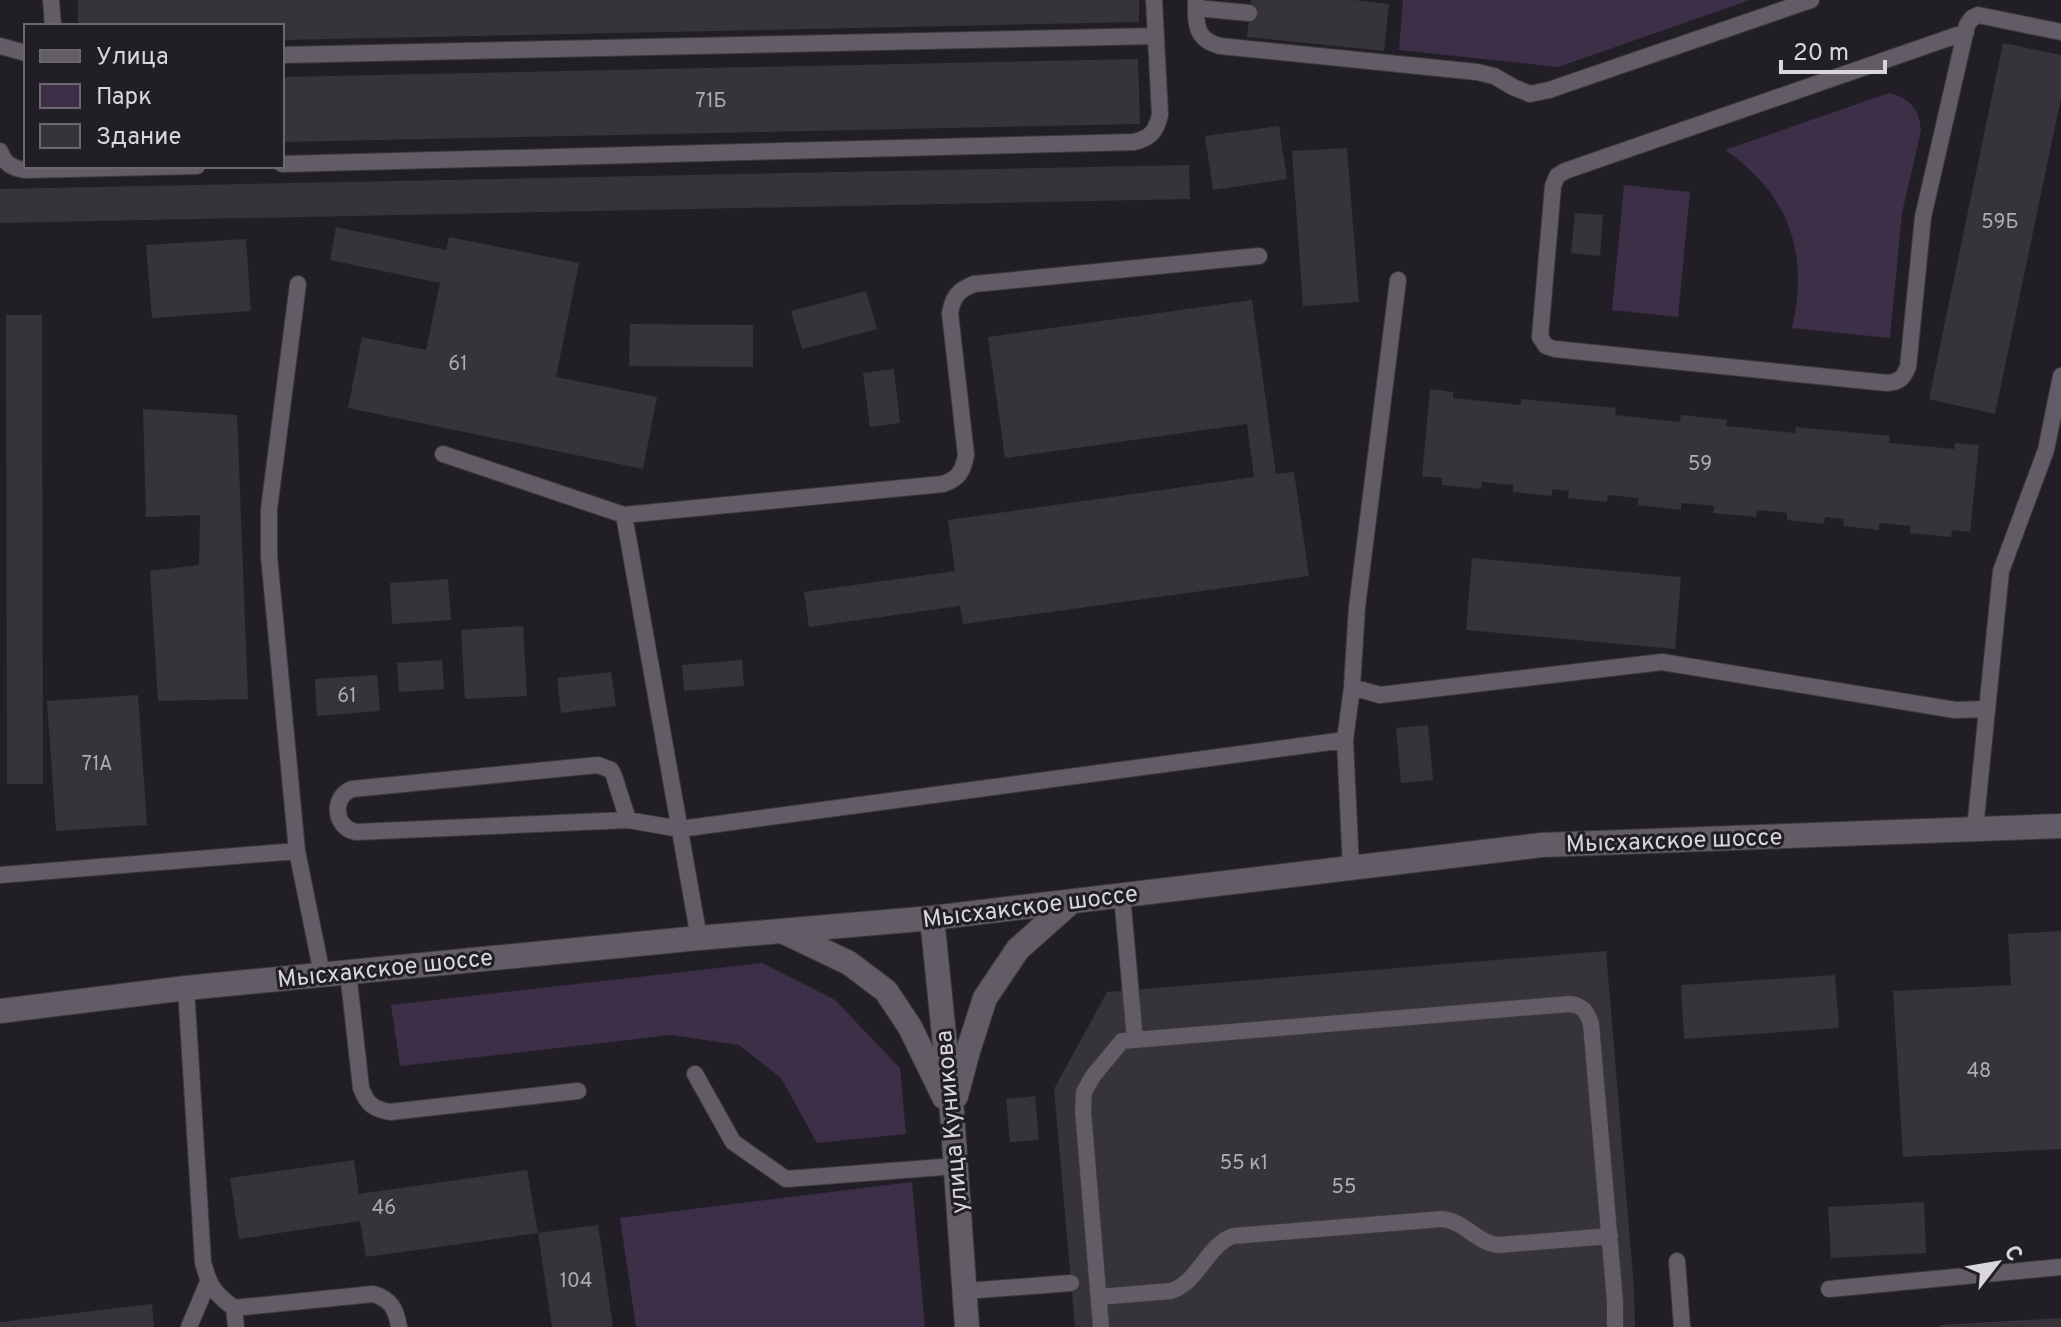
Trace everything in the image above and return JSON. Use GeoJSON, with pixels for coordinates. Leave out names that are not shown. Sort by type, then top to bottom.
{"type":"FeatureCollection","features":[{"type":"Feature","properties":{"kind":"street","name":"Мысхакское шоссе"},"geometry":{"type":"LineString","coordinates":[[0,1011],[322,974],[932,918],[1542,845],[2061,826]]}},
{"type":"Feature","properties":{"kind":"street"},"geometry":{"type":"LineString","coordinates":[[952,1113],[985,998],[1018,949],[1072,901]]}},
{"type":"Feature","properties":{"kind":"street","name":"улица Куникова"},"geometry":{"type":"LineString","coordinates":[[932,918],[952,1113],[967,1327]]}},
{"type":"Feature","properties":{"kind":"street"},"geometry":{"type":"LineString","coordinates":[[781,931],[849,963],[886,991],[910,1027],[952,1113]]}},
{"type":"Feature","properties":{"kind":"lane"},"geometry":{"type":"LineString","coordinates":[[51,0],[53,24]]}},
{"type":"Feature","properties":{"kind":"lane"},"geometry":{"type":"LineString","coordinates":[[284,164],[1134,142],[1148,139],[1156,129],[1160,115],[1154,0]]}},
{"type":"Feature","properties":{"kind":"lane"},"geometry":{"type":"LineString","coordinates":[[1249,13],[1196,4],[1196,22],[1200,34],[1208,43],[1220,46],[1477,72],[1494,76],[1530,94],[1811,0]]}},
{"type":"Feature","properties":{"kind":"lane"},"geometry":{"type":"LineString","coordinates":[[1966,32],[1557,176],[1553,186],[1540,337],[1546,346],[1887,383],[1903,378],[1908,367],[1923,217],[1966,32],[1972,18],[1978,15],[2061,32]]}},
{"type":"Feature","properties":{"kind":"lane"},"geometry":{"type":"LineString","coordinates":[[284,55],[1156,36]]}},
{"type":"Feature","properties":{"kind":"lane"},"geometry":{"type":"LineString","coordinates":[[0,46],[24,52]]}},
{"type":"Feature","properties":{"kind":"lane"},"geometry":{"type":"LineString","coordinates":[[0,151],[13,168],[25,170],[111,168]]}},
{"type":"Feature","properties":{"kind":"lane"},"geometry":{"type":"LineString","coordinates":[[443,454],[624,515],[943,484],[955,480],[964,469],[966,455],[950,313],[952,300],[961,289],[974,284],[1259,256]]}},
{"type":"Feature","properties":{"kind":"lane"},"geometry":{"type":"LineString","coordinates":[[1351,869],[1345,740],[1357,607],[1398,280]]}},
{"type":"Feature","properties":{"kind":"lane"},"geometry":{"type":"LineString","coordinates":[[298,284],[269,509],[269,556],[297,851],[322,974]]}},
{"type":"Feature","properties":{"kind":"lane"},"geometry":{"type":"LineString","coordinates":[[1975,829],[2001,571],[2046,450],[2061,376]]}},
{"type":"Feature","properties":{"kind":"lane"},"geometry":{"type":"LineString","coordinates":[[624,515],[699,938]]}},
{"type":"Feature","properties":{"kind":"lane"},"geometry":{"type":"LineString","coordinates":[[1352,687],[1380,695],[1662,662],[1955,710],[1987,709]]}},
{"type":"Feature","properties":{"kind":"lane"},"geometry":{"type":"LineString","coordinates":[[628,820],[611,770],[598,765],[352,789],[344,792],[338,807],[343,826],[356,832],[628,820],[680,829],[1345,740]]}},
{"type":"Feature","properties":{"kind":"lane"},"geometry":{"type":"LineString","coordinates":[[0,875],[297,851]]}},
{"type":"Feature","properties":{"kind":"lane"},"geometry":{"type":"LineString","coordinates":[[1122,895],[1135,1040]]}},
{"type":"Feature","properties":{"kind":"lane"},"geometry":{"type":"LineString","coordinates":[[348,972],[361,1088],[366,1101],[376,1109],[390,1112],[578,1091]]}},
{"type":"Feature","properties":{"kind":"lane"},"geometry":{"type":"LineString","coordinates":[[186,988],[203,1262],[208,1282],[234,1308],[236,1327]]}},
{"type":"Feature","properties":{"kind":"lane"},"geometry":{"type":"LineString","coordinates":[[1101,1327],[1084,1092],[1122,1041],[1578,1005],[1587,1013],[1591,1024],[1615,1327]]}},
{"type":"Feature","properties":{"kind":"lane"},"geometry":{"type":"LineString","coordinates":[[695,1074],[733,1142],[786,1179],[956,1166]]}},
{"type":"Feature","properties":{"kind":"lane"},"geometry":{"type":"LineString","coordinates":[[1099,1297],[1180,1288],[1222,1242],[1233,1236],[1442,1219],[1454,1220],[1487,1244],[1610,1236]]}},
{"type":"Feature","properties":{"kind":"lane"},"geometry":{"type":"LineString","coordinates":[[1677,1261],[1682,1327]]}},
{"type":"Feature","properties":{"kind":"lane"},"geometry":{"type":"LineString","coordinates":[[1829,1289],[2061,1267]]}},
{"type":"Feature","properties":{"kind":"lane"},"geometry":{"type":"LineString","coordinates":[[189,1327],[208,1282]]}},
{"type":"Feature","properties":{"kind":"lane"},"geometry":{"type":"LineString","coordinates":[[965,1291],[1071,1283]]}},
{"type":"Feature","properties":{"kind":"lane"},"geometry":{"type":"LineString","coordinates":[[234,1308],[373,1294],[384,1297],[393,1305],[399,1327]]}},
{"type":"Feature","properties":{"kind":"green space"},"geometry":{"type":"Polygon","coordinates":[[[1403,0],[1750,0],[1558,67],[1399,50],[1403,0]]]}},
{"type":"Feature","properties":{"kind":"green space"},"geometry":{"type":"Polygon","coordinates":[[[1889,93],[1903,98],[1912,106],[1919,117],[1921,131],[1902,213],[1890,338],[1792,328],[1798,275],[1789,228],[1765,186],[1725,150],[1889,93]]]}},
{"type":"Feature","properties":{"kind":"green space"},"geometry":{"type":"Polygon","coordinates":[[[1624,185],[1690,192],[1678,317],[1612,310],[1624,185]]]}},
{"type":"Feature","properties":{"kind":"green space"},"geometry":{"type":"Polygon","coordinates":[[[762,963],[835,1000],[900,1068],[906,1134],[817,1143],[781,1078],[739,1045],[671,1035],[400,1066],[391,1005],[762,963]]]}},
{"type":"Feature","properties":{"kind":"green space"},"geometry":{"type":"Polygon","coordinates":[[[912,1182],[925,1327],[636,1327],[620,1218],[912,1182]]]}},
{"type":"Feature","properties":{"kind":"building"},"geometry":{"type":"Polygon","coordinates":[[[78,0],[1139,0],[1139,22],[284,40],[284,24],[78,24],[78,0]]]}},
{"type":"Feature","properties":{"kind":"building"},"geometry":{"type":"Polygon","coordinates":[[[1251,0],[1354,0],[1389,4],[1384,51],[1247,37],[1251,0]]]}},
{"type":"Feature","properties":{"kind":"building"},"geometry":{"type":"Polygon","coordinates":[[[2003,43],[2061,55],[2061,98],[1995,414],[1929,399],[2003,43]]]}},
{"type":"Feature","properties":{"kind":"building"},"geometry":{"type":"Polygon","coordinates":[[[1138,59],[1140,124],[284,142],[284,77],[1138,59]]]}},
{"type":"Feature","properties":{"kind":"building"},"geometry":{"type":"Polygon","coordinates":[[[1279,126],[1287,179],[1213,190],[1205,136],[1279,126]]]}},
{"type":"Feature","properties":{"kind":"building"},"geometry":{"type":"Polygon","coordinates":[[[1347,148],[1359,302],[1303,306],[1292,151],[1347,148]]]}},
{"type":"Feature","properties":{"kind":"building"},"geometry":{"type":"Polygon","coordinates":[[[1189,165],[1190,199],[0,223],[0,189],[1189,165]]]}},
{"type":"Feature","properties":{"kind":"building"},"geometry":{"type":"Polygon","coordinates":[[[1575,213],[1603,215],[1600,256],[1571,253],[1575,213]]]}},
{"type":"Feature","properties":{"kind":"building"},"geometry":{"type":"Polygon","coordinates":[[[336,227],[446,250],[449,237],[579,263],[556,377],[657,397],[643,469],[348,408],[362,337],[426,350],[440,283],[330,260],[336,227]]]}},
{"type":"Feature","properties":{"kind":"building"},"geometry":{"type":"Polygon","coordinates":[[[246,239],[251,311],[152,318],[146,245],[246,239]]]}},
{"type":"Feature","properties":{"kind":"building"},"geometry":{"type":"Polygon","coordinates":[[[866,291],[877,329],[802,349],[791,311],[866,291]]]}},
{"type":"Feature","properties":{"kind":"building"},"geometry":{"type":"Polygon","coordinates":[[[1252,300],[1276,474],[1294,472],[1309,576],[963,624],[960,606],[809,627],[804,592],[955,571],[948,520],[1254,477],[1247,424],[1005,458],[988,337],[1252,300]]]}},
{"type":"Feature","properties":{"kind":"building"},"geometry":{"type":"Polygon","coordinates":[[[6,315],[42,315],[43,784],[7,784],[6,315]]]}},
{"type":"Feature","properties":{"kind":"building"},"geometry":{"type":"Polygon","coordinates":[[[630,324],[753,325],[753,367],[629,366],[630,324]]]}},
{"type":"Feature","properties":{"kind":"building"},"geometry":{"type":"Polygon","coordinates":[[[894,369],[900,423],[870,427],[863,373],[894,369]]]}},
{"type":"Feature","properties":{"kind":"building"},"geometry":{"type":"Polygon","coordinates":[[[1430,389],[1453,392],[1453,398],[1521,405],[1521,399],[1616,408],[1615,415],[1680,422],[1681,415],[1727,420],[1726,426],[1795,433],[1796,427],[1890,436],[1889,443],[1954,449],[1955,443],[1979,445],[1970,532],[1952,530],[1951,537],[1910,533],[1910,526],[1879,523],[1879,530],[1843,526],[1844,519],[1825,517],[1824,524],[1787,520],[1787,513],[1757,510],[1756,517],[1713,513],[1714,506],[1696,504],[1681,503],[1681,510],[1638,505],[1638,498],[1608,495],[1607,502],[1568,498],[1569,491],[1552,489],[1552,496],[1513,492],[1513,485],[1482,482],[1481,489],[1442,485],[1442,478],[1422,476],[1430,389]]]}},
{"type":"Feature","properties":{"kind":"building"},"geometry":{"type":"Polygon","coordinates":[[[143,409],[237,415],[248,699],[158,701],[150,571],[199,565],[200,515],[146,517],[143,409]]]}},
{"type":"Feature","properties":{"kind":"building"},"geometry":{"type":"Polygon","coordinates":[[[1472,558],[1681,577],[1675,649],[1466,630],[1472,558]]]}},
{"type":"Feature","properties":{"kind":"building"},"geometry":{"type":"Polygon","coordinates":[[[448,579],[451,620],[392,624],[390,583],[448,579]]]}},
{"type":"Feature","properties":{"kind":"building"},"geometry":{"type":"Polygon","coordinates":[[[523,626],[527,696],[465,699],[461,630],[523,626]]]}},
{"type":"Feature","properties":{"kind":"building"},"geometry":{"type":"Polygon","coordinates":[[[442,660],[444,689],[399,692],[397,663],[442,660]]]}},
{"type":"Feature","properties":{"kind":"building"},"geometry":{"type":"Polygon","coordinates":[[[742,660],[744,686],[684,691],[682,665],[742,660]]]}},
{"type":"Feature","properties":{"kind":"building"},"geometry":{"type":"Polygon","coordinates":[[[611,672],[616,706],[561,713],[557,678],[611,672]]]}},
{"type":"Feature","properties":{"kind":"building"},"geometry":{"type":"Polygon","coordinates":[[[377,675],[380,711],[317,716],[315,679],[377,675]]]}},
{"type":"Feature","properties":{"kind":"building"},"geometry":{"type":"Polygon","coordinates":[[[138,695],[147,825],[56,831],[47,701],[138,695]]]}},
{"type":"Feature","properties":{"kind":"building"},"geometry":{"type":"Polygon","coordinates":[[[1428,725],[1433,780],[1401,783],[1396,728],[1428,725]]]}},
{"type":"Feature","properties":{"kind":"building"},"geometry":{"type":"Polygon","coordinates":[[[2061,931],[2061,1149],[1903,1157],[1893,991],[2011,985],[2008,934],[2061,931]]]}},
{"type":"Feature","properties":{"kind":"building"},"geometry":{"type":"Polygon","coordinates":[[[1606,951],[1635,1327],[1075,1327],[1054,1089],[1107,992],[1606,951]]]}},
{"type":"Feature","properties":{"kind":"building"},"geometry":{"type":"Polygon","coordinates":[[[1835,975],[1839,1028],[1684,1039],[1681,985],[1835,975]]]}},
{"type":"Feature","properties":{"kind":"building"},"geometry":{"type":"Polygon","coordinates":[[[1035,1096],[1039,1140],[1010,1142],[1006,1099],[1035,1096]]]}},
{"type":"Feature","properties":{"kind":"building"},"geometry":{"type":"Polygon","coordinates":[[[354,1160],[359,1194],[527,1170],[538,1233],[366,1257],[360,1221],[239,1239],[230,1178],[354,1160]]]}},
{"type":"Feature","properties":{"kind":"building"},"geometry":{"type":"Polygon","coordinates":[[[1924,1202],[1926,1253],[1831,1258],[1828,1207],[1924,1202]]]}},
{"type":"Feature","properties":{"kind":"building"},"geometry":{"type":"Polygon","coordinates":[[[598,1225],[613,1327],[552,1327],[538,1233],[598,1225]]]}},
{"type":"Feature","properties":{"kind":"building"},"geometry":{"type":"Polygon","coordinates":[[[152,1304],[154,1327],[0,1327],[0,1322],[152,1304]]]}},
{"type":"Feature","properties":{"kind":"building"},"geometry":{"type":"Polygon","coordinates":[[[2061,1318],[2061,1327],[1939,1327],[1939,1325],[2061,1318]]]}}]}
